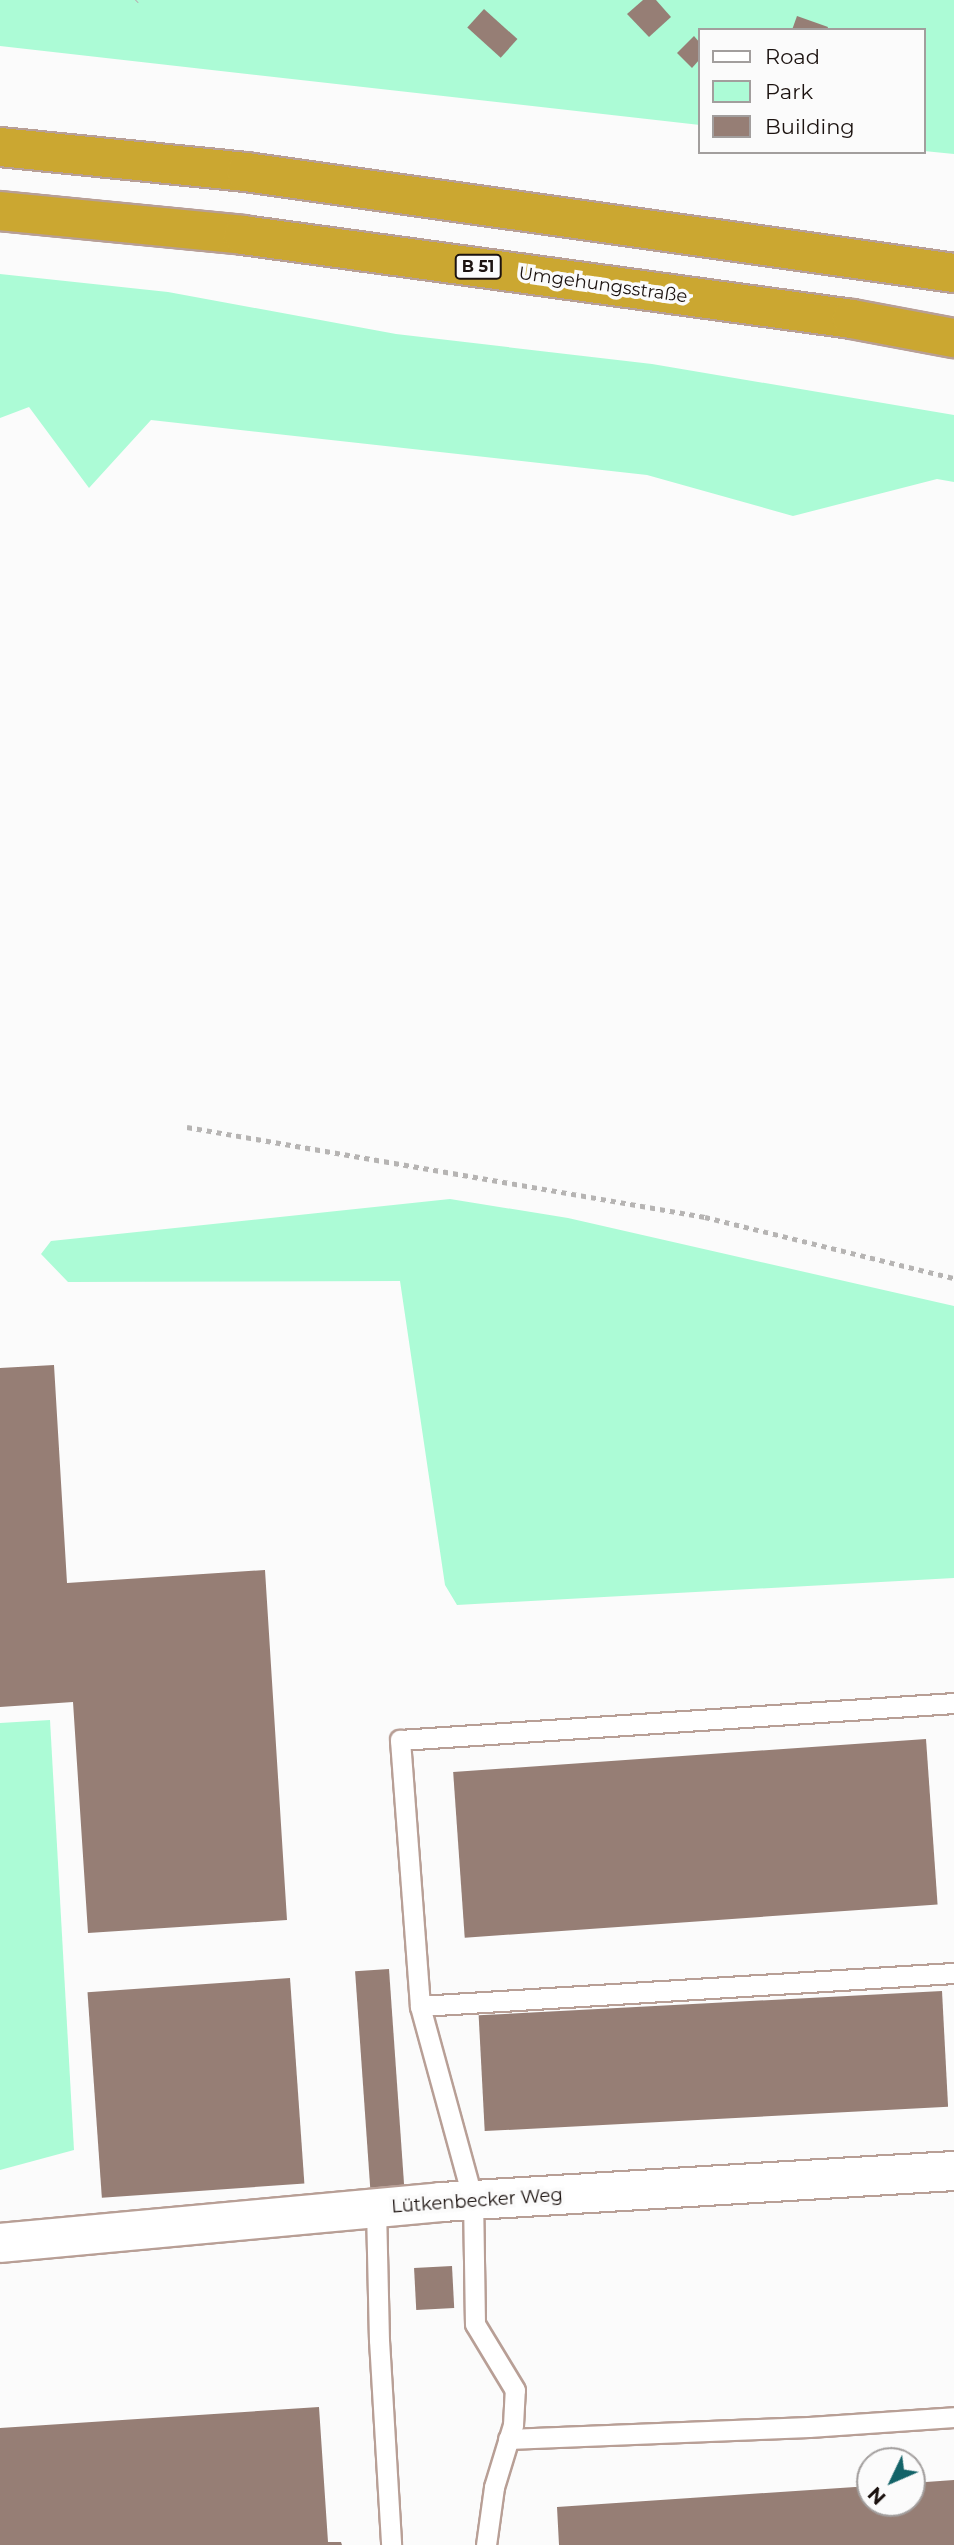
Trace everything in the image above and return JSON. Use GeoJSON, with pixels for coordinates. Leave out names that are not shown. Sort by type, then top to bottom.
{"type":"FeatureCollection","features":[{"type":"Feature","properties":{"kind":"highway"},"geometry":{"type":"LineString","coordinates":[[0,147],[246,172],[866,258],[954,273]]}},
{"type":"Feature","properties":{"kind":"highway","name":"Umgehungsstraße"},"geometry":{"type":"LineString","coordinates":[[0,211],[243,235],[852,319],[954,338]]}},
{"type":"Feature","properties":{"kind":"highway"},"geometry":{"type":"LineString","coordinates":[[866,258],[954,262]]}},
{"type":"Feature","properties":{"kind":"street","name":"Lütkenbecker Weg"},"geometry":{"type":"LineString","coordinates":[[0,2243],[473,2200],[954,2171]]}},
{"type":"Feature","properties":{"kind":"lane"},"geometry":{"type":"LineString","coordinates":[[486,2545],[494,2487],[508,2439],[515,2390],[475,2324],[473,2200],[420,2006],[400,1740],[954,1703]]}},
{"type":"Feature","properties":{"kind":"lane"},"geometry":{"type":"LineString","coordinates":[[420,2006],[954,1973]]}},
{"type":"Feature","properties":{"kind":"lane"},"geometry":{"type":"LineString","coordinates":[[376,2208],[379,2340],[391,2545]]}},
{"type":"Feature","properties":{"kind":"lane"},"geometry":{"type":"LineString","coordinates":[[508,2439],[809,2427],[954,2417]]}},
{"type":"Feature","properties":{"kind":"path"},"geometry":{"type":"LineString","coordinates":[[187,1127],[705,1217],[954,1278]]}},
{"type":"Feature","properties":{"kind":"green space"},"geometry":{"type":"Polygon","coordinates":[[[0,0],[954,0],[954,154],[926,151],[926,28],[698,28],[698,125],[0,46],[0,0]]]}},
{"type":"Feature","properties":{"kind":"green space"},"geometry":{"type":"Polygon","coordinates":[[[0,274],[168,292],[396,334],[652,364],[954,415],[954,482],[937,479],[793,516],[647,475],[151,420],[89,488],[29,407],[0,418],[0,274]]]}},
{"type":"Feature","properties":{"kind":"green space"},"geometry":{"type":"Polygon","coordinates":[[[450,1199],[568,1218],[954,1306],[954,1578],[457,1605],[445,1585],[400,1281],[68,1282],[41,1254],[51,1241],[450,1199]]]}},
{"type":"Feature","properties":{"kind":"green space"},"geometry":{"type":"Polygon","coordinates":[[[50,1720],[74,2150],[0,2170],[0,1723],[50,1720]]]}},
{"type":"Feature","properties":{"kind":"building"},"geometry":{"type":"Polygon","coordinates":[[[643,0],[656,0],[671,17],[649,37],[627,14],[643,0]]]}},
{"type":"Feature","properties":{"kind":"building"},"geometry":{"type":"Polygon","coordinates":[[[484,9],[517,39],[501,58],[467,28],[484,9]]]}},
{"type":"Feature","properties":{"kind":"building"},"geometry":{"type":"Polygon","coordinates":[[[797,16],[828,27],[828,28],[793,28],[797,16]]]}},
{"type":"Feature","properties":{"kind":"building"},"geometry":{"type":"Polygon","coordinates":[[[694,36],[698,41],[698,61],[692,68],[677,53],[694,36]]]}},
{"type":"Feature","properties":{"kind":"building"},"geometry":{"type":"Polygon","coordinates":[[[54,1365],[67,1583],[265,1570],[287,1920],[88,1933],[73,1702],[0,1707],[0,1368],[54,1365]]]}},
{"type":"Feature","properties":{"kind":"building"},"geometry":{"type":"Polygon","coordinates":[[[926,1739],[938,1905],[465,1938],[453,1772],[926,1739]]]}},
{"type":"Feature","properties":{"kind":"building"},"geometry":{"type":"Polygon","coordinates":[[[389,1969],[404,2185],[370,2188],[355,1971],[389,1969]]]}},
{"type":"Feature","properties":{"kind":"building"},"geometry":{"type":"Polygon","coordinates":[[[290,1978],[304,2183],[102,2198],[87,1992],[290,1978]]]}},
{"type":"Feature","properties":{"kind":"building"},"geometry":{"type":"Polygon","coordinates":[[[942,1991],[948,2107],[485,2131],[479,2015],[942,1991]]]}},
{"type":"Feature","properties":{"kind":"building"},"geometry":{"type":"Polygon","coordinates":[[[452,2266],[454,2308],[416,2310],[414,2268],[452,2266]]]}},
{"type":"Feature","properties":{"kind":"building"},"geometry":{"type":"Polygon","coordinates":[[[319,2407],[328,2542],[341,2542],[342,2545],[0,2545],[0,2428],[319,2407]]]}},
{"type":"Feature","properties":{"kind":"building"},"geometry":{"type":"Polygon","coordinates":[[[954,2480],[954,2545],[559,2545],[557,2507],[856,2487],[856,2517],[926,2517],[926,2482],[954,2480]]]}}]}
